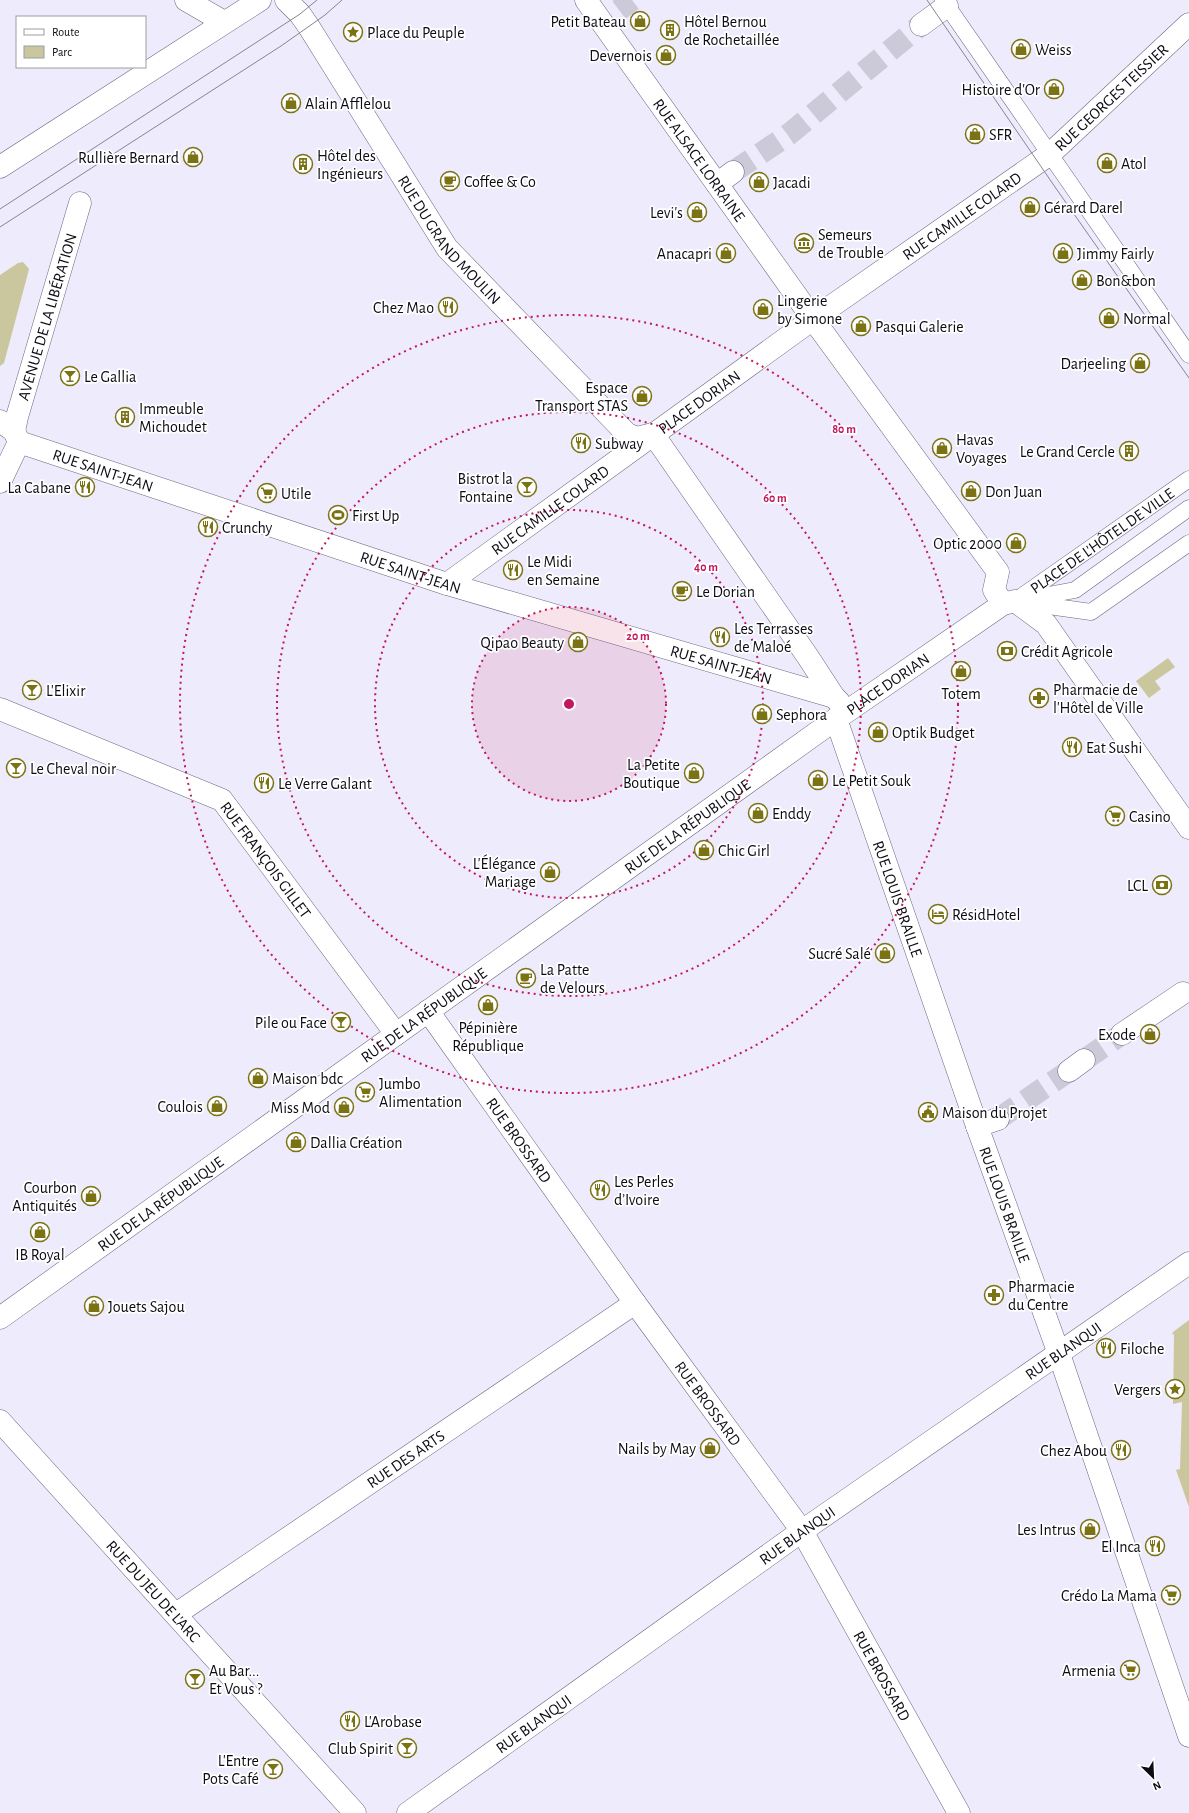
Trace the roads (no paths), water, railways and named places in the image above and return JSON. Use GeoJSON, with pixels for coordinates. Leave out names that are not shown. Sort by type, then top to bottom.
{"type":"FeatureCollection","features":[{"type":"Feature","properties":{"kind":"street"},"geometry":{"type":"LineString","coordinates":[[186,0],[224,22]]}},
{"type":"Feature","properties":{"kind":"street"},"geometry":{"type":"LineString","coordinates":[[0,167],[260,0]]}},
{"type":"Feature","properties":{"kind":"street","name":"RUE DU GRAND MOULIN"},"geometry":{"type":"LineString","coordinates":[[286,0],[300,14],[309,27],[447,248],[627,434],[637,438],[653,434]]}},
{"type":"Feature","properties":{"kind":"street","name":"RUE ALSACE LORRAINE"},"geometry":{"type":"LineString","coordinates":[[586,0],[725,178],[813,319]]}},
{"type":"Feature","properties":{"kind":"street"},"geometry":{"type":"LineString","coordinates":[[921,25],[945,3]]}},
{"type":"Feature","properties":{"kind":"street","name":"RUE GEORGES TEISSIER"},"geometry":{"type":"LineString","coordinates":[[1050,154],[1189,24]]}},
{"type":"Feature","properties":{"kind":"street","name":"RUE CAMILLE COLARD"},"geometry":{"type":"LineString","coordinates":[[813,319],[1050,154]]}},
{"type":"Feature","properties":{"kind":"street","name":"AVENUE DE LA LIBÉRATION"},"geometry":{"type":"LineString","coordinates":[[0,482],[11,431],[19,409],[80,203]]}},
{"type":"Feature","properties":{"kind":"street"},"geometry":{"type":"LineString","coordinates":[[813,319],[998,572],[994,590],[1009,602]]}},
{"type":"Feature","properties":{"kind":"street","name":"PLACE DORIAN"},"geometry":{"type":"LineString","coordinates":[[813,319],[653,434],[808,657],[839,709],[1009,602]]}},
{"type":"Feature","properties":{"kind":"street","name":"RUE SAINT-JEAN"},"geometry":{"type":"LineString","coordinates":[[11,431],[447,584],[839,709]]}},
{"type":"Feature","properties":{"kind":"street","name":"RUE CAMILLE COLARD"},"geometry":{"type":"LineString","coordinates":[[447,584],[653,434]]}},
{"type":"Feature","properties":{"kind":"street","name":"PLACE DE L'HÔTEL DE VILLE"},"geometry":{"type":"LineString","coordinates":[[1009,602],[1046,624],[1189,828]]}},
{"type":"Feature","properties":{"kind":"street","name":"RUE FRANÇOIS GILLET"},"geometry":{"type":"LineString","coordinates":[[0,709],[222,800],[396,1034]]}},
{"type":"Feature","properties":{"kind":"street","name":"RUE DE LA RÉPUBLIQUE"},"geometry":{"type":"LineString","coordinates":[[0,1318],[428,1011],[839,709]]}},
{"type":"Feature","properties":{"kind":"street","name":"RUE LOUIS BRAILLE"},"geometry":{"type":"LineString","coordinates":[[839,709],[977,1126],[1059,1354],[1189,1736]]}},
{"type":"Feature","properties":{"kind":"street"},"geometry":{"type":"LineString","coordinates":[[1122,1034],[1183,993]]}},
{"type":"Feature","properties":{"kind":"street","name":"RUE BROSSARD"},"geometry":{"type":"LineString","coordinates":[[428,1011],[635,1303],[802,1531],[959,1813]]}},
{"type":"Feature","properties":{"kind":"street"},"geometry":{"type":"LineString","coordinates":[[977,1126],[998,1119]]}},
{"type":"Feature","properties":{"kind":"street","name":"RUE BLANQUI"},"geometry":{"type":"LineString","coordinates":[[408,1813],[802,1531],[1189,1263]]}},
{"type":"Feature","properties":{"kind":"street","name":"RUE DES ARTS"},"geometry":{"type":"LineString","coordinates":[[176,1614],[635,1303]]}},
{"type":"Feature","properties":{"kind":"street","name":"RUE DU JEU DE L'ARC"},"geometry":{"type":"LineString","coordinates":[[0,1420],[309,1760],[355,1813]]}},
{"type":"Feature","properties":{"kind":"lane"},"geometry":{"type":"LineString","coordinates":[[945,3],[1189,354]]}},
{"type":"Feature","properties":{"kind":"lane","name":"PLACE DE L'HÔTEL DE VILLE"},"geometry":{"type":"LineString","coordinates":[[1009,602],[1189,479]]}},
{"type":"Feature","properties":{"kind":"lane","name":"PLACE DE L'HÔTEL DE VILLE"},"geometry":{"type":"LineString","coordinates":[[1009,602],[1074,590],[1189,508]]}},
{"type":"Feature","properties":{"kind":"lane","name":"PLACE DE L'HÔTEL DE VILLE"},"geometry":{"type":"LineString","coordinates":[[1009,602],[1091,612],[1189,543]]}},
{"type":"Feature","properties":{"kind":"tunnel"},"geometry":{"type":"LineString","coordinates":[[619,10],[632,0]]}},
{"type":"Feature","properties":{"kind":"tunnel"},"geometry":{"type":"LineString","coordinates":[[733,172],[788,135],[921,25]]}},
{"type":"Feature","properties":{"kind":"tunnel"},"geometry":{"type":"LineString","coordinates":[[1084,1060],[1122,1034]]}},
{"type":"Feature","properties":{"kind":"tunnel"},"geometry":{"type":"LineString","coordinates":[[998,1119],[1069,1071]]}},
{"type":"Feature","properties":{"kind":"tram line"},"geometry":{"type":"LineString","coordinates":[[0,209],[300,14],[317,0]]}},
{"type":"Feature","properties":{"kind":"tram line"},"geometry":{"type":"LineString","coordinates":[[0,227],[281,46],[325,15],[342,0]]}},
{"type":"Feature","properties":{"kind":"tram line"},"geometry":{"type":"LineString","coordinates":[[927,0],[1055,187],[1189,378]]}},
{"type":"Feature","properties":{"kind":"place","name":"Petit Bateau"},"geometry":{"type":"Point","coordinates":[640,21]}},
{"type":"Feature","properties":{"kind":"place","name":"Hôtel Bernou de Rochetaillée"},"geometry":{"type":"Point","coordinates":[670,30]}},
{"type":"Feature","properties":{"kind":"place","name":"Place du Peuple"},"geometry":{"type":"Point","coordinates":[353,32]}},
{"type":"Feature","properties":{"kind":"place","name":"Weiss"},"geometry":{"type":"Point","coordinates":[1021,49]}},
{"type":"Feature","properties":{"kind":"place","name":"Devernois"},"geometry":{"type":"Point","coordinates":[666,55]}},
{"type":"Feature","properties":{"kind":"place","name":"Histoire d'Or"},"geometry":{"type":"Point","coordinates":[1054,89]}},
{"type":"Feature","properties":{"kind":"place","name":"Alain Afflelou"},"geometry":{"type":"Point","coordinates":[291,103]}},
{"type":"Feature","properties":{"kind":"place","name":"SFR"},"geometry":{"type":"Point","coordinates":[975,134]}},
{"type":"Feature","properties":{"kind":"place","name":"Rullière Bernard"},"geometry":{"type":"Point","coordinates":[193,157]}},
{"type":"Feature","properties":{"kind":"place","name":"Atol"},"geometry":{"type":"Point","coordinates":[1107,163]}},
{"type":"Feature","properties":{"kind":"place","name":"Hôtel des Ingénieurs"},"geometry":{"type":"Point","coordinates":[303,164]}},
{"type":"Feature","properties":{"kind":"place","name":"Coffee & Co"},"geometry":{"type":"Point","coordinates":[450,181]}},
{"type":"Feature","properties":{"kind":"place","name":"Jacadi"},"geometry":{"type":"Point","coordinates":[759,182]}},
{"type":"Feature","properties":{"kind":"place","name":"Gérard Darel"},"geometry":{"type":"Point","coordinates":[1030,207]}},
{"type":"Feature","properties":{"kind":"place","name":"Levi's"},"geometry":{"type":"Point","coordinates":[697,212]}},
{"type":"Feature","properties":{"kind":"place","name":"Semeurs de Trouble"},"geometry":{"type":"Point","coordinates":[804,243]}},
{"type":"Feature","properties":{"kind":"place","name":"Anacapri"},"geometry":{"type":"Point","coordinates":[726,253]}},
{"type":"Feature","properties":{"kind":"place","name":"Jimmy Fairly"},"geometry":{"type":"Point","coordinates":[1063,253]}},
{"type":"Feature","properties":{"kind":"place","name":"Bon&bon"},"geometry":{"type":"Point","coordinates":[1082,280]}},
{"type":"Feature","properties":{"kind":"place","name":"Chez Mao"},"geometry":{"type":"Point","coordinates":[448,307]}},
{"type":"Feature","properties":{"kind":"place","name":"Lingerie by Simone"},"geometry":{"type":"Point","coordinates":[763,309]}},
{"type":"Feature","properties":{"kind":"place","name":"Normal"},"geometry":{"type":"Point","coordinates":[1109,318]}},
{"type":"Feature","properties":{"kind":"place","name":"Pasqui Galerie"},"geometry":{"type":"Point","coordinates":[861,326]}},
{"type":"Feature","properties":{"kind":"place","name":"Darjeeling"},"geometry":{"type":"Point","coordinates":[1140,363]}},
{"type":"Feature","properties":{"kind":"place","name":"Le Gallia"},"geometry":{"type":"Point","coordinates":[70,376]}},
{"type":"Feature","properties":{"kind":"place","name":"Espace Transport STAS"},"geometry":{"type":"Point","coordinates":[642,396]}},
{"type":"Feature","properties":{"kind":"place","name":"Immeuble Michoudet"},"geometry":{"type":"Point","coordinates":[125,417]}},
{"type":"Feature","properties":{"kind":"place","name":"Subway"},"geometry":{"type":"Point","coordinates":[581,443]}},
{"type":"Feature","properties":{"kind":"place","name":"Havas Voyages"},"geometry":{"type":"Point","coordinates":[942,448]}},
{"type":"Feature","properties":{"kind":"place","name":"Le Grand Cercle"},"geometry":{"type":"Point","coordinates":[1129,451]}},
{"type":"Feature","properties":{"kind":"place","name":"La Cabane"},"geometry":{"type":"Point","coordinates":[85,487]}},
{"type":"Feature","properties":{"kind":"place","name":"Bistrot la Fontaine"},"geometry":{"type":"Point","coordinates":[527,487]}},
{"type":"Feature","properties":{"kind":"place","name":"Don Juan"},"geometry":{"type":"Point","coordinates":[971,491]}},
{"type":"Feature","properties":{"kind":"place","name":"Utile"},"geometry":{"type":"Point","coordinates":[267,493]}},
{"type":"Feature","properties":{"kind":"place","name":"First Up"},"geometry":{"type":"Point","coordinates":[338,515]}},
{"type":"Feature","properties":{"kind":"place","name":"Crunchy"},"geometry":{"type":"Point","coordinates":[208,527]}},
{"type":"Feature","properties":{"kind":"place","name":"Optic 2000"},"geometry":{"type":"Point","coordinates":[1016,543]}},
{"type":"Feature","properties":{"kind":"place","name":"Le Midi en Semaine"},"geometry":{"type":"Point","coordinates":[513,570]}},
{"type":"Feature","properties":{"kind":"place","name":"Le Dorian"},"geometry":{"type":"Point","coordinates":[682,591]}},
{"type":"Feature","properties":{"kind":"place","name":"Les Terrasses de Maloé"},"geometry":{"type":"Point","coordinates":[720,637]}},
{"type":"Feature","properties":{"kind":"place","name":"Qipao Beauty"},"geometry":{"type":"Point","coordinates":[578,642]}},
{"type":"Feature","properties":{"kind":"place","name":"Crédit Agricole"},"geometry":{"type":"Point","coordinates":[1007,651]}},
{"type":"Feature","properties":{"kind":"place","name":"Totem"},"geometry":{"type":"Point","coordinates":[961,671]}},
{"type":"Feature","properties":{"kind":"place","name":"L'Elixir"},"geometry":{"type":"Point","coordinates":[32,690]}},
{"type":"Feature","properties":{"kind":"place","name":"Pharmacie de l'Hôtel de Ville"},"geometry":{"type":"Point","coordinates":[1039,698]}},
{"type":"Feature","properties":{"kind":"place","name":"Sephora"},"geometry":{"type":"Point","coordinates":[762,714]}},
{"type":"Feature","properties":{"kind":"place","name":"Optik Budget"},"geometry":{"type":"Point","coordinates":[878,732]}},
{"type":"Feature","properties":{"kind":"place","name":"Eat Sushi"},"geometry":{"type":"Point","coordinates":[1072,747]}},
{"type":"Feature","properties":{"kind":"place","name":"Le Cheval noir"},"geometry":{"type":"Point","coordinates":[16,768]}},
{"type":"Feature","properties":{"kind":"place","name":"La Petite Boutique"},"geometry":{"type":"Point","coordinates":[694,773]}},
{"type":"Feature","properties":{"kind":"place","name":"Le Petit Souk"},"geometry":{"type":"Point","coordinates":[818,780]}},
{"type":"Feature","properties":{"kind":"place","name":"Le Verre Galant"},"geometry":{"type":"Point","coordinates":[264,783]}},
{"type":"Feature","properties":{"kind":"place","name":"Enddy"},"geometry":{"type":"Point","coordinates":[758,813]}},
{"type":"Feature","properties":{"kind":"place","name":"Casino"},"geometry":{"type":"Point","coordinates":[1115,816]}},
{"type":"Feature","properties":{"kind":"place","name":"Chic Girl"},"geometry":{"type":"Point","coordinates":[704,850]}},
{"type":"Feature","properties":{"kind":"place","name":"L'Élégance Mariage"},"geometry":{"type":"Point","coordinates":[550,872]}},
{"type":"Feature","properties":{"kind":"place","name":"LCL"},"geometry":{"type":"Point","coordinates":[1162,885]}},
{"type":"Feature","properties":{"kind":"place","name":"RésidHotel"},"geometry":{"type":"Point","coordinates":[938,914]}},
{"type":"Feature","properties":{"kind":"place","name":"Sucré Salé"},"geometry":{"type":"Point","coordinates":[885,953]}},
{"type":"Feature","properties":{"kind":"place","name":"La Patte de Velours"},"geometry":{"type":"Point","coordinates":[526,978]}},
{"type":"Feature","properties":{"kind":"place","name":"Pépinière République"},"geometry":{"type":"Point","coordinates":[488,1005]}},
{"type":"Feature","properties":{"kind":"place","name":"Pile ou Face"},"geometry":{"type":"Point","coordinates":[341,1022]}},
{"type":"Feature","properties":{"kind":"place","name":"Exode"},"geometry":{"type":"Point","coordinates":[1150,1034]}},
{"type":"Feature","properties":{"kind":"place","name":"Maison bdc"},"geometry":{"type":"Point","coordinates":[258,1078]}},
{"type":"Feature","properties":{"kind":"place","name":"Jumbo Alimentation"},"geometry":{"type":"Point","coordinates":[365,1092]}},
{"type":"Feature","properties":{"kind":"place","name":"Coulois"},"geometry":{"type":"Point","coordinates":[217,1106]}},
{"type":"Feature","properties":{"kind":"place","name":"Miss Mod"},"geometry":{"type":"Point","coordinates":[344,1107]}},
{"type":"Feature","properties":{"kind":"place","name":"Maison du Projet"},"geometry":{"type":"Point","coordinates":[928,1112]}},
{"type":"Feature","properties":{"kind":"place","name":"Dallia Création"},"geometry":{"type":"Point","coordinates":[296,1142]}},
{"type":"Feature","properties":{"kind":"place","name":"Les Perles d’Ivoire"},"geometry":{"type":"Point","coordinates":[600,1190]}},
{"type":"Feature","properties":{"kind":"place","name":"Courbon Antiquités"},"geometry":{"type":"Point","coordinates":[91,1196]}},
{"type":"Feature","properties":{"kind":"place","name":"IB Royal"},"geometry":{"type":"Point","coordinates":[40,1232]}},
{"type":"Feature","properties":{"kind":"place","name":"Pharmacie du Centre"},"geometry":{"type":"Point","coordinates":[994,1295]}},
{"type":"Feature","properties":{"kind":"place","name":"Jouets Sajou"},"geometry":{"type":"Point","coordinates":[94,1306]}},
{"type":"Feature","properties":{"kind":"place","name":"Filoche"},"geometry":{"type":"Point","coordinates":[1106,1348]}},
{"type":"Feature","properties":{"kind":"place","name":"Vergers"},"geometry":{"type":"Point","coordinates":[1175,1389]}},
{"type":"Feature","properties":{"kind":"place","name":"Nails by May"},"geometry":{"type":"Point","coordinates":[710,1448]}},
{"type":"Feature","properties":{"kind":"place","name":"Chez Abou"},"geometry":{"type":"Point","coordinates":[1121,1450]}},
{"type":"Feature","properties":{"kind":"place","name":"Les Intrus"},"geometry":{"type":"Point","coordinates":[1090,1529]}},
{"type":"Feature","properties":{"kind":"place","name":"El Inca"},"geometry":{"type":"Point","coordinates":[1155,1546]}},
{"type":"Feature","properties":{"kind":"place","name":"Crédo La Mama"},"geometry":{"type":"Point","coordinates":[1171,1595]}},
{"type":"Feature","properties":{"kind":"place","name":"Armenia"},"geometry":{"type":"Point","coordinates":[1130,1670]}},
{"type":"Feature","properties":{"kind":"place","name":"Au Bar... Et Vous ?"},"geometry":{"type":"Point","coordinates":[195,1679]}},
{"type":"Feature","properties":{"kind":"place","name":"L'Arobase"},"geometry":{"type":"Point","coordinates":[350,1721]}},
{"type":"Feature","properties":{"kind":"place","name":"Club Spirit"},"geometry":{"type":"Point","coordinates":[407,1748]}},
{"type":"Feature","properties":{"kind":"place","name":"L'Entre Pots Café"},"geometry":{"type":"Point","coordinates":[273,1769]}}]}
